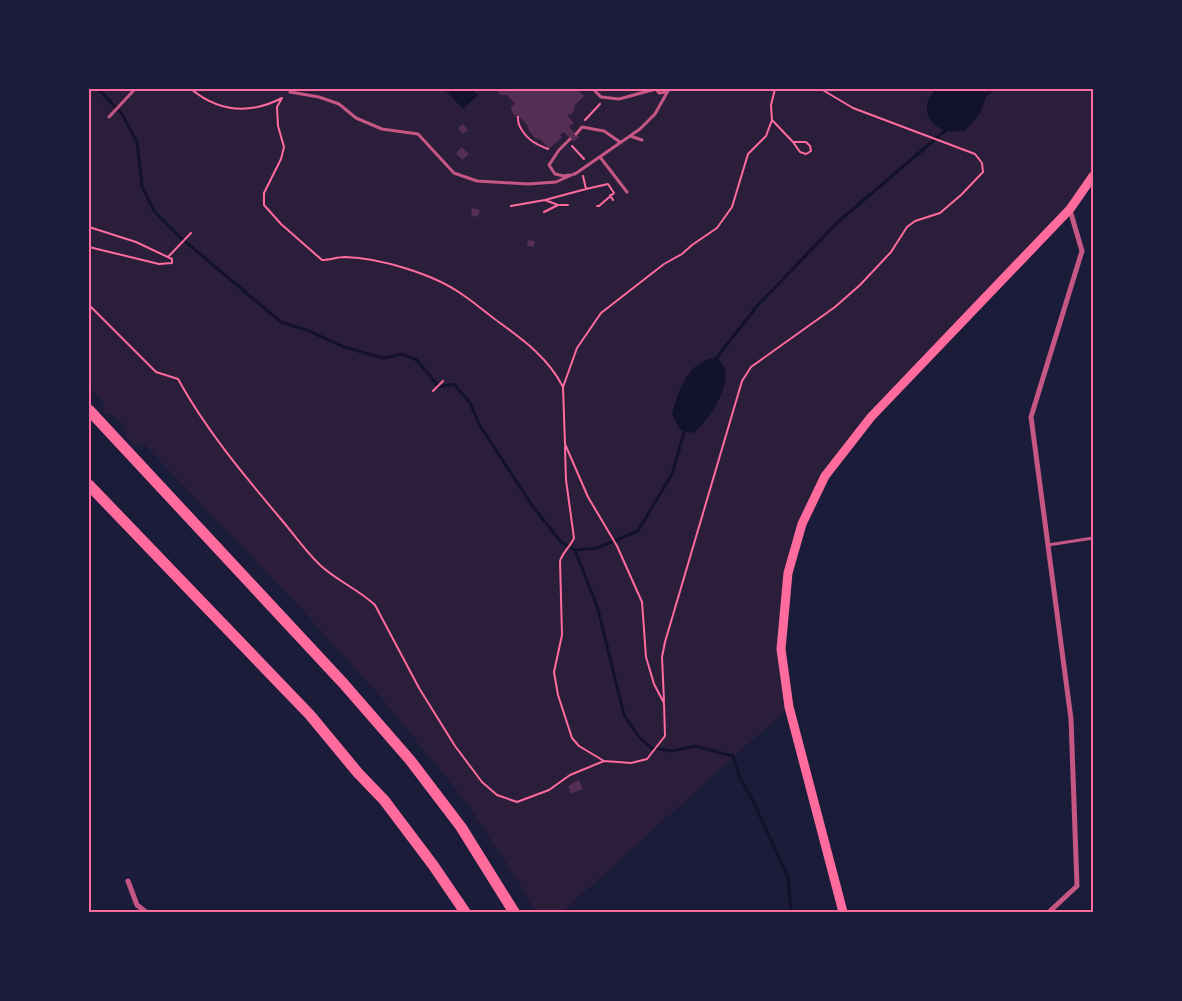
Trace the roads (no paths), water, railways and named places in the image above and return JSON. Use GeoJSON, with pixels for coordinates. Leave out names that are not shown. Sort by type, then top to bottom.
{"type":"FeatureCollection","features":[{"type":"Feature","properties":{"kind":"highway"},"geometry":{"type":"LineString","coordinates":[[89,410],[343,683],[410,760],[461,827],[514,912]]}},
{"type":"Feature","properties":{"kind":"highway"},"geometry":{"type":"LineString","coordinates":[[89,485],[310,715],[358,773],[384,800],[433,864],[465,912]]}},
{"type":"Feature","properties":{"kind":"main road"},"geometry":{"type":"LineString","coordinates":[[843,912],[789,708],[780,649],[788,573],[802,524],[825,476],[871,417],[1070,209],[1093,176]]}},
{"type":"Feature","properties":{"kind":"street"},"geometry":{"type":"LineString","coordinates":[[1048,912],[1077,886],[1071,719],[1031,416],[1082,250],[1070,209]]}},
{"type":"Feature","properties":{"kind":"street"},"geometry":{"type":"LineString","coordinates":[[128,881],[137,905],[146,912]]}},
{"type":"Feature","properties":{"kind":"lane"},"geometry":{"type":"LineString","coordinates":[[110,115],[135,89]]}},
{"type":"Feature","properties":{"kind":"lane"},"geometry":{"type":"LineString","coordinates":[[593,89],[601,98],[619,99],[656,89],[659,93],[668,90]]}},
{"type":"Feature","properties":{"kind":"lane"},"geometry":{"type":"LineString","coordinates":[[290,92],[319,97],[339,104],[356,118],[382,128],[418,134],[454,173],[476,181],[528,184],[556,182],[576,174],[630,136],[655,114],[668,90]]}},
{"type":"Feature","properties":{"kind":"lane"},"geometry":{"type":"LineString","coordinates":[[576,134],[582,128],[604,131],[620,142]]}},
{"type":"Feature","properties":{"kind":"lane"},"geometry":{"type":"LineString","coordinates":[[630,136],[642,140]]}},
{"type":"Feature","properties":{"kind":"lane"},"geometry":{"type":"LineString","coordinates":[[569,140],[559,150],[550,165],[555,174],[564,176],[576,174]]}},
{"type":"Feature","properties":{"kind":"lane"},"geometry":{"type":"LineString","coordinates":[[600,157],[627,192]]}},
{"type":"Feature","properties":{"kind":"lane"},"geometry":{"type":"LineString","coordinates":[[1048,545],[1093,538]]}},
{"type":"Feature","properties":{"kind":"waterway"},"geometry":{"type":"LineString","coordinates":[[98,89],[122,114],[137,142],[142,186],[154,211],[181,238],[281,322],[309,331],[344,347],[383,358],[402,354],[417,360],[439,387],[454,384],[470,403],[479,424],[531,504],[561,542],[575,550],[598,609],[624,715],[639,737],[651,748],[672,751],[695,746],[733,756],[739,776],[753,801],[788,877],[791,912]]}},
{"type":"Feature","properties":{"kind":"waterway"},"geometry":{"type":"LineString","coordinates":[[984,97],[993,89]]}},
{"type":"Feature","properties":{"kind":"waterway"},"geometry":{"type":"LineString","coordinates":[[715,360],[757,306],[838,222],[947,129]]}},
{"type":"Feature","properties":{"kind":"waterway"},"geometry":{"type":"LineString","coordinates":[[575,550],[597,548],[638,531],[672,474],[685,429]]}}]}
